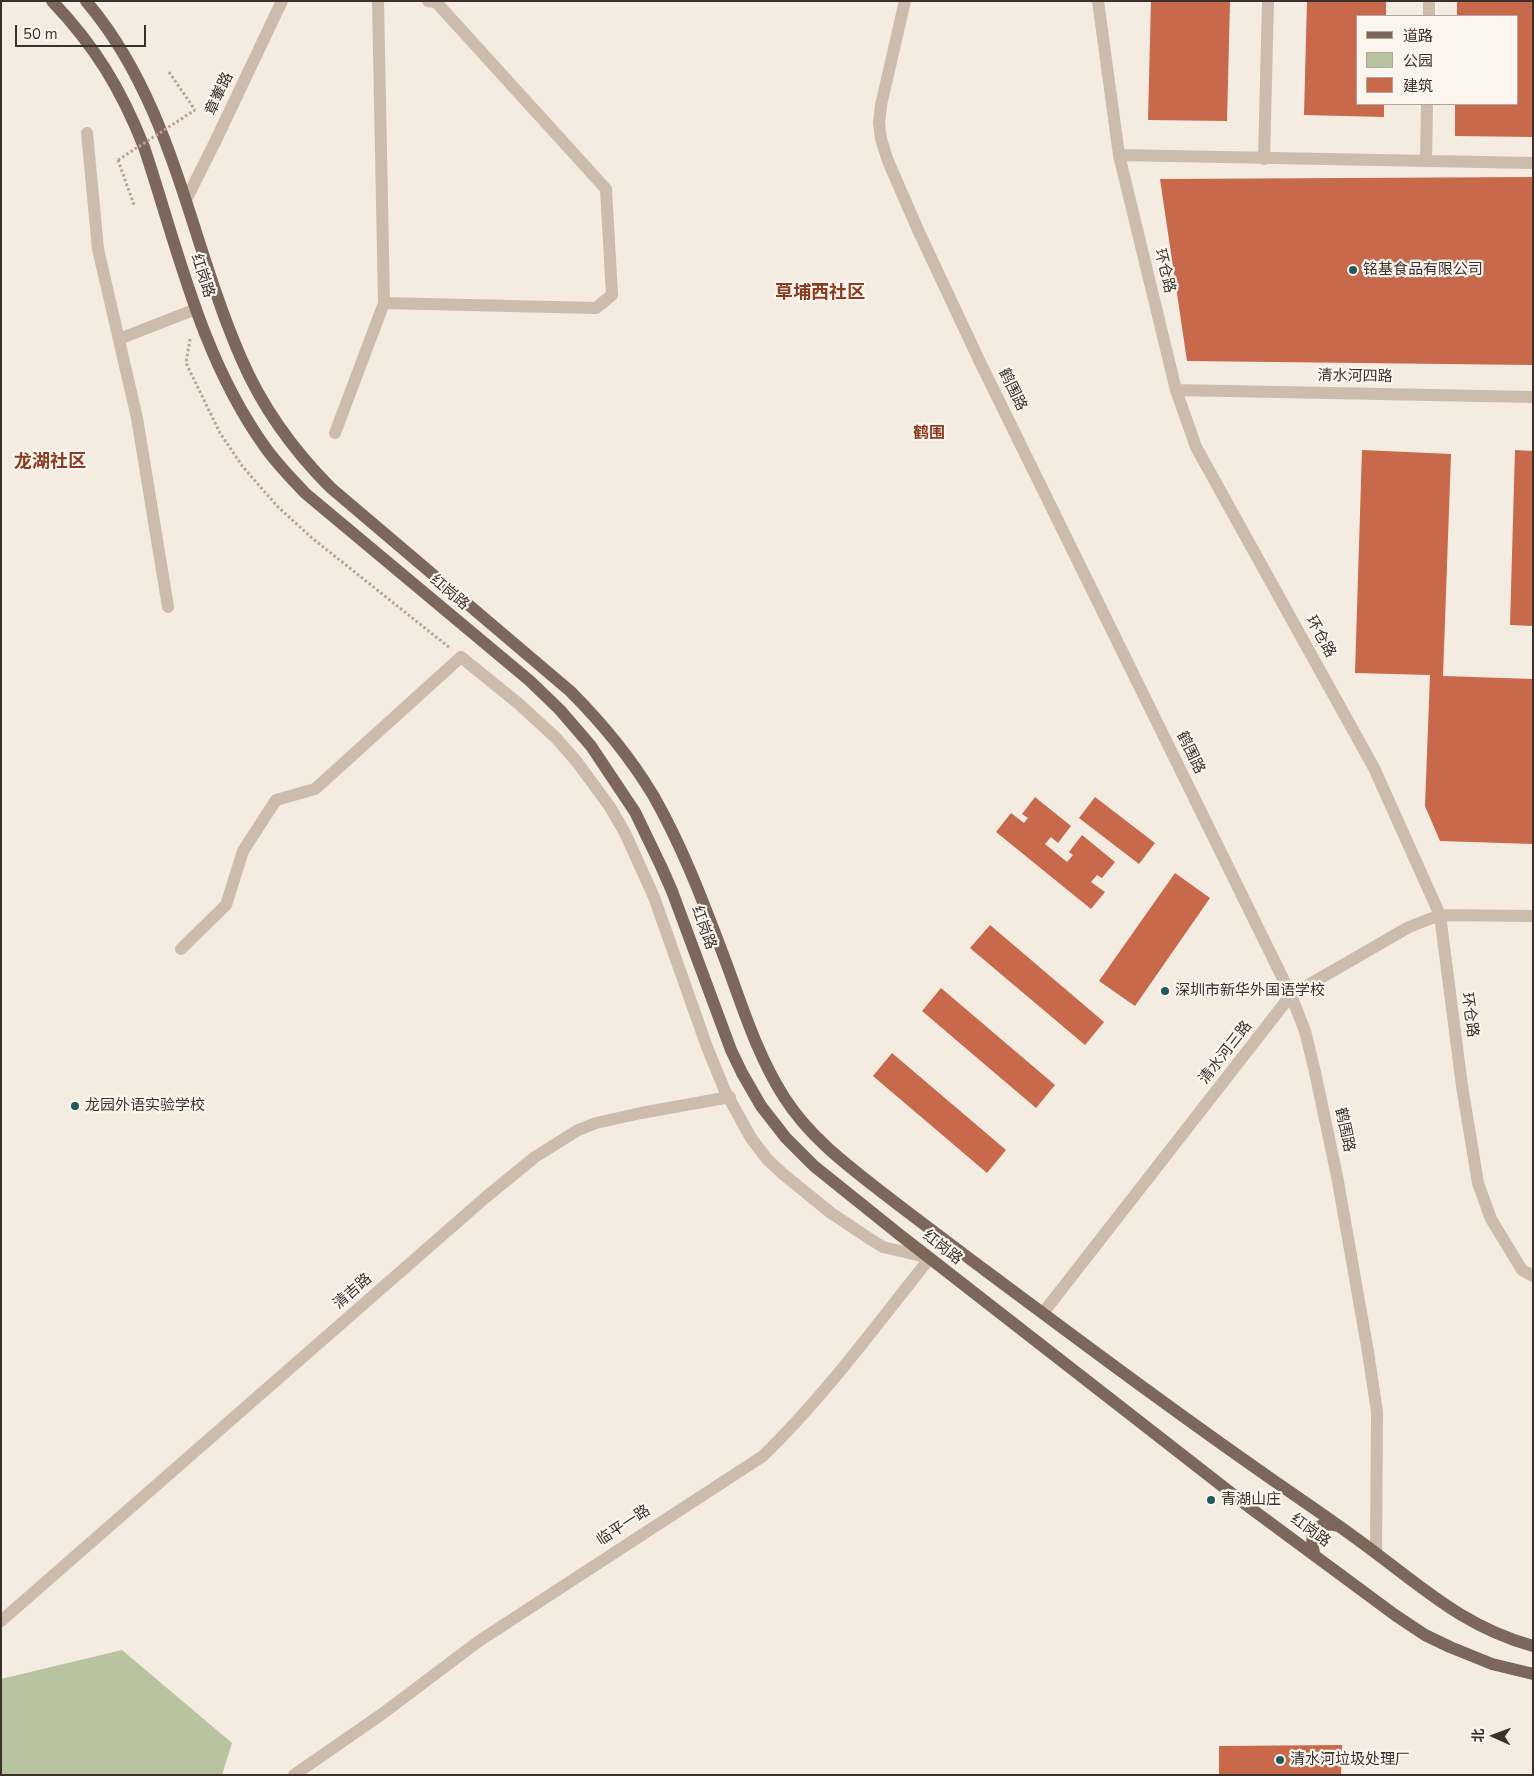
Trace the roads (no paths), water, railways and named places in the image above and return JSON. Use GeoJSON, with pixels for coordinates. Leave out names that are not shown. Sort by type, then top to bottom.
{"type":"FeatureCollection","features":[{"type":"Feature","properties":{"kind":"main road","name":"红岗路"},"geometry":{"type":"LineString","coordinates":[[52,1],[92,46],[122,96],[153,172],[196,309],[231,390],[253,430],[282,468],[319,506],[530,681],[560,710],[591,746],[635,812],[657,857],[672,891],[731,1050],[742,1074],[761,1106],[786,1138],[814,1166],[930,1258],[1253,1510],[1395,1615],[1425,1635],[1492,1664],[1533,1674]]}},
{"type":"Feature","properties":{"kind":"main road","name":"红岗路"},"geometry":{"type":"LineString","coordinates":[[86,1],[120,48],[144,92],[164,138],[221,308],[242,360],[276,422],[303,459],[346,502],[570,691],[608,732],[653,795],[682,852],[709,916],[763,1058],[795,1114],[820,1141],[847,1165],[914,1218],[1270,1479],[1376,1553],[1434,1599],[1486,1629],[1533,1646]]}},
{"type":"Feature","properties":{"kind":"main road"},"geometry":{"type":"LineString","coordinates":[[1314,1554],[1312,1536],[1316,1529],[1321,1525],[1328,1524],[1340,1527]]}},
{"type":"Feature","properties":{"kind":"street","name":"章輋路"},"geometry":{"type":"LineString","coordinates":[[186,200],[282,1]]}},
{"type":"Feature","properties":{"kind":"street"},"geometry":{"type":"LineString","coordinates":[[335,433],[384,303],[378,1]]}},
{"type":"Feature","properties":{"kind":"street"},"geometry":{"type":"LineString","coordinates":[[384,303],[596,308],[612,294],[606,189],[436,2],[428,1]]}},
{"type":"Feature","properties":{"kind":"street","name":"鹤围路"},"geometry":{"type":"LineString","coordinates":[[905,1],[881,105],[879,123],[881,139],[888,161],[979,360],[1291,995],[1305,1032],[1337,1176],[1377,1412],[1376,1553]]}},
{"type":"Feature","properties":{"kind":"street","name":"环仓路"},"geometry":{"type":"LineString","coordinates":[[1098,1],[1119,155],[1176,390],[1196,447],[1374,768],[1440,915],[1462,1086],[1478,1183],[1492,1219],[1522,1270],[1533,1276]]}},
{"type":"Feature","properties":{"kind":"street"},"geometry":{"type":"LineString","coordinates":[[1264,159],[1268,1]]}},
{"type":"Feature","properties":{"kind":"street"},"geometry":{"type":"LineString","coordinates":[[1429,1],[1429,15]]}},
{"type":"Feature","properties":{"kind":"street"},"geometry":{"type":"LineString","coordinates":[[1426,162],[1427,105]]}},
{"type":"Feature","properties":{"kind":"street"},"geometry":{"type":"LineString","coordinates":[[87,133],[98,249],[137,418],[168,607]]}},
{"type":"Feature","properties":{"kind":"street"},"geometry":{"type":"LineString","coordinates":[[1119,155],[1533,163]]}},
{"type":"Feature","properties":{"kind":"street"},"geometry":{"type":"LineString","coordinates":[[119,339],[196,309]]}},
{"type":"Feature","properties":{"kind":"street","name":"清水河四路"},"geometry":{"type":"LineString","coordinates":[[1176,390],[1533,397]]}},
{"type":"Feature","properties":{"kind":"street"},"geometry":{"type":"LineString","coordinates":[[180,949],[226,905],[243,851],[276,800],[315,789],[461,658],[519,704],[556,738],[577,762],[610,807],[625,833],[654,897],[707,1047],[725,1092],[730,1097],[751,1138],[767,1159],[831,1213],[883,1247],[930,1258]]}},
{"type":"Feature","properties":{"kind":"street","name":"清水河三路"},"geometry":{"type":"LineString","coordinates":[[1043,1313],[1291,995],[1409,928],[1440,915],[1533,916]]}},
{"type":"Feature","properties":{"kind":"street","name":"清吉路"},"geometry":{"type":"LineString","coordinates":[[1,1622],[486,1197],[535,1157],[578,1130],[596,1123],[730,1097]]}},
{"type":"Feature","properties":{"kind":"street","name":"临平一路"},"geometry":{"type":"LineString","coordinates":[[294,1775],[382,1714],[479,1641],[763,1456],[813,1404],[930,1258]]}},
{"type":"Feature","properties":{"kind":"place","name":"铭基食品有限公司"},"geometry":{"type":"Point","coordinates":[1353,270]}},
{"type":"Feature","properties":{"kind":"place","name":"深圳市新华外国语学校"},"geometry":{"type":"Point","coordinates":[1165,991]}},
{"type":"Feature","properties":{"kind":"place","name":"龙园外语实验学校"},"geometry":{"type":"Point","coordinates":[75,1106]}},
{"type":"Feature","properties":{"kind":"place","name":"青湖山庄"},"geometry":{"type":"Point","coordinates":[1211,1500]}},
{"type":"Feature","properties":{"kind":"place","name":"清水河垃圾处理厂"},"geometry":{"type":"Point","coordinates":[1280,1760]}},
{"type":"Feature","properties":{"kind":"district","name":"草埔西社区"},"geometry":{"type":"Point","coordinates":[820,294]}},
{"type":"Feature","properties":{"kind":"district","name":"鹤围"},"geometry":{"type":"Point","coordinates":[929,434]}},
{"type":"Feature","properties":{"kind":"district","name":"龙湖社区"},"geometry":{"type":"Point","coordinates":[50,463]}}]}
